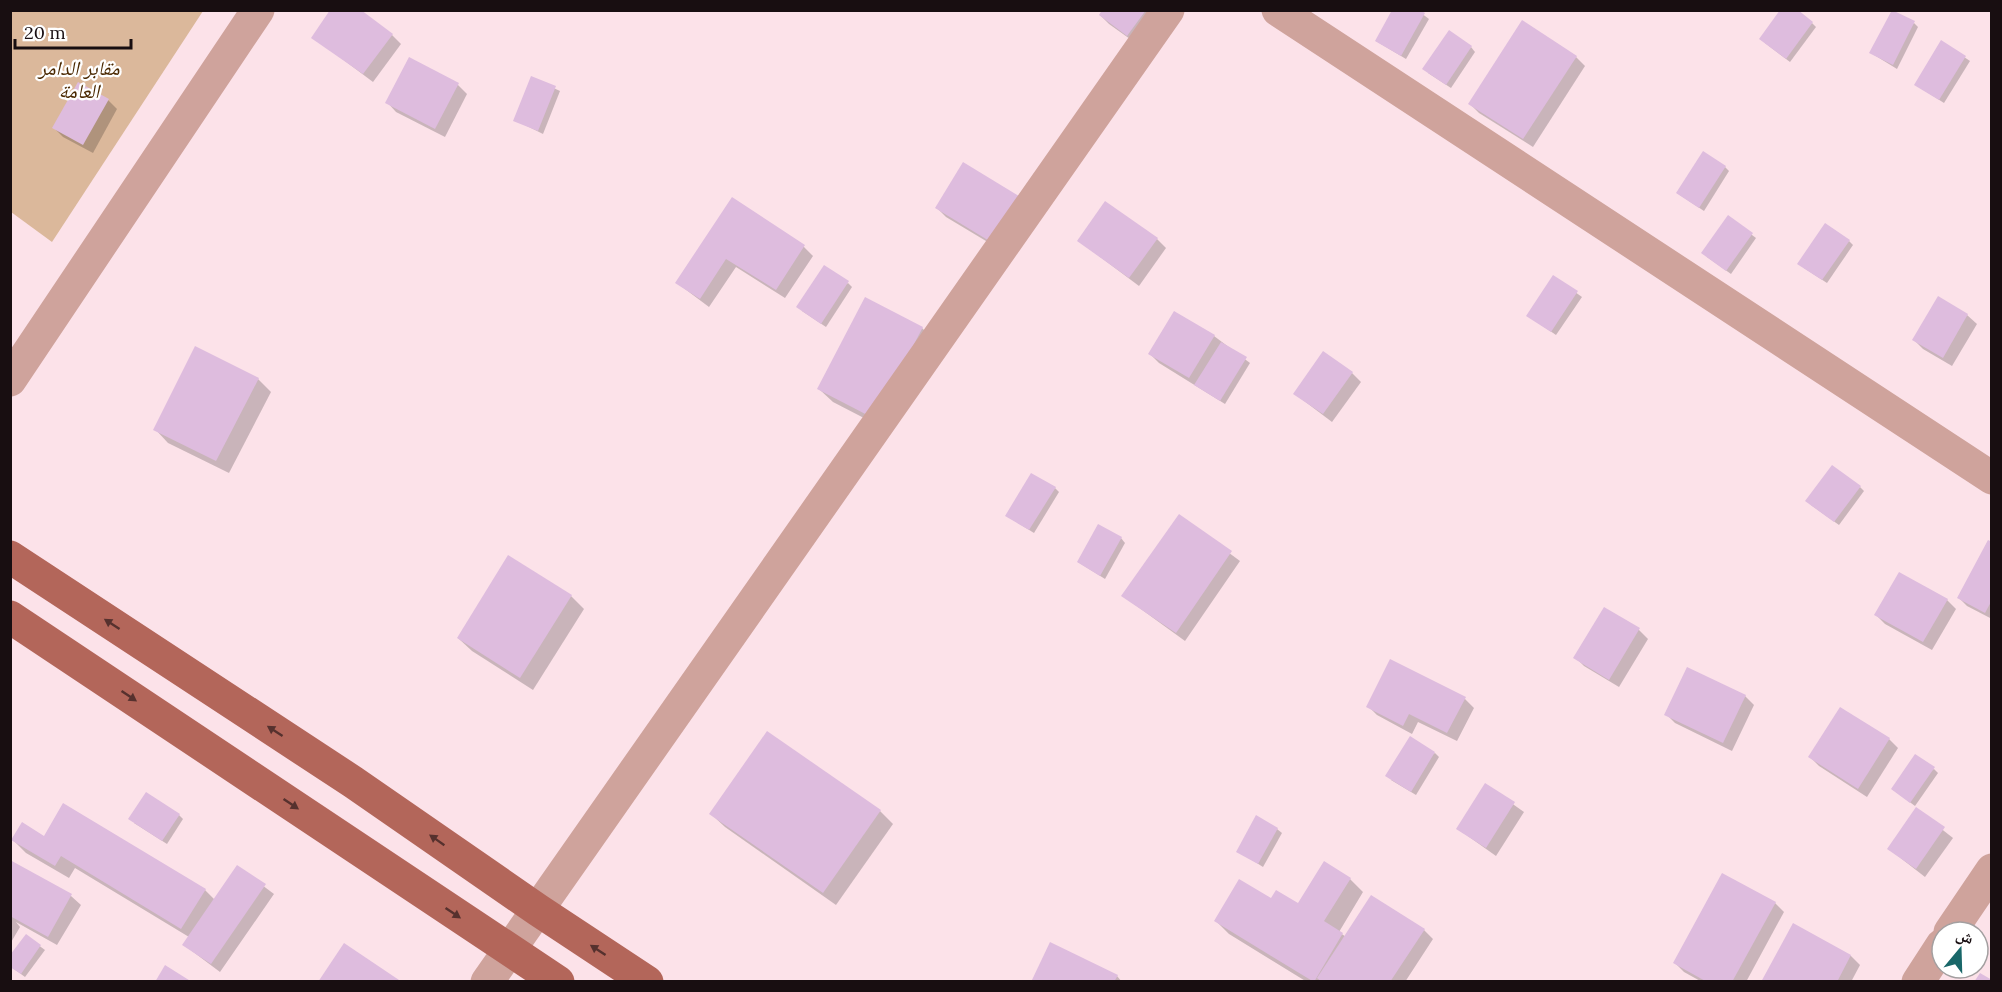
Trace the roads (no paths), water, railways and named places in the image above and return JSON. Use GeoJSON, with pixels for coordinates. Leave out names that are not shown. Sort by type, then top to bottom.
{"type":"FeatureCollection","features":[{"type":"Feature","properties":{"kind":"main road"},"geometry":{"type":"LineString","coordinates":[[10,557],[353,782],[538,910],[647,981]]}},
{"type":"Feature","properties":{"kind":"main road"},"geometry":{"type":"LineString","coordinates":[[10,617],[558,981]]}},
{"type":"Feature","properties":{"kind":"street"},"geometry":{"type":"LineString","coordinates":[[10,380],[258,10]]}},
{"type":"Feature","properties":{"kind":"street"},"geometry":{"type":"LineString","coordinates":[[487,981],[1168,10]]}},
{"type":"Feature","properties":{"kind":"street"},"geometry":{"type":"LineString","coordinates":[[1278,10],[1992,478]]}},
{"type":"Feature","properties":{"kind":"street"},"geometry":{"type":"LineString","coordinates":[[1958,920],[1992,870]]}},
{"type":"Feature","properties":{"kind":"street"},"geometry":{"type":"LineString","coordinates":[[1918,981],[1930,963]]}},
{"type":"Feature","properties":{"kind":"park label","name":"مقابر الدامر العامة"},"geometry":{"type":"Point","coordinates":[79,78]}}]}
